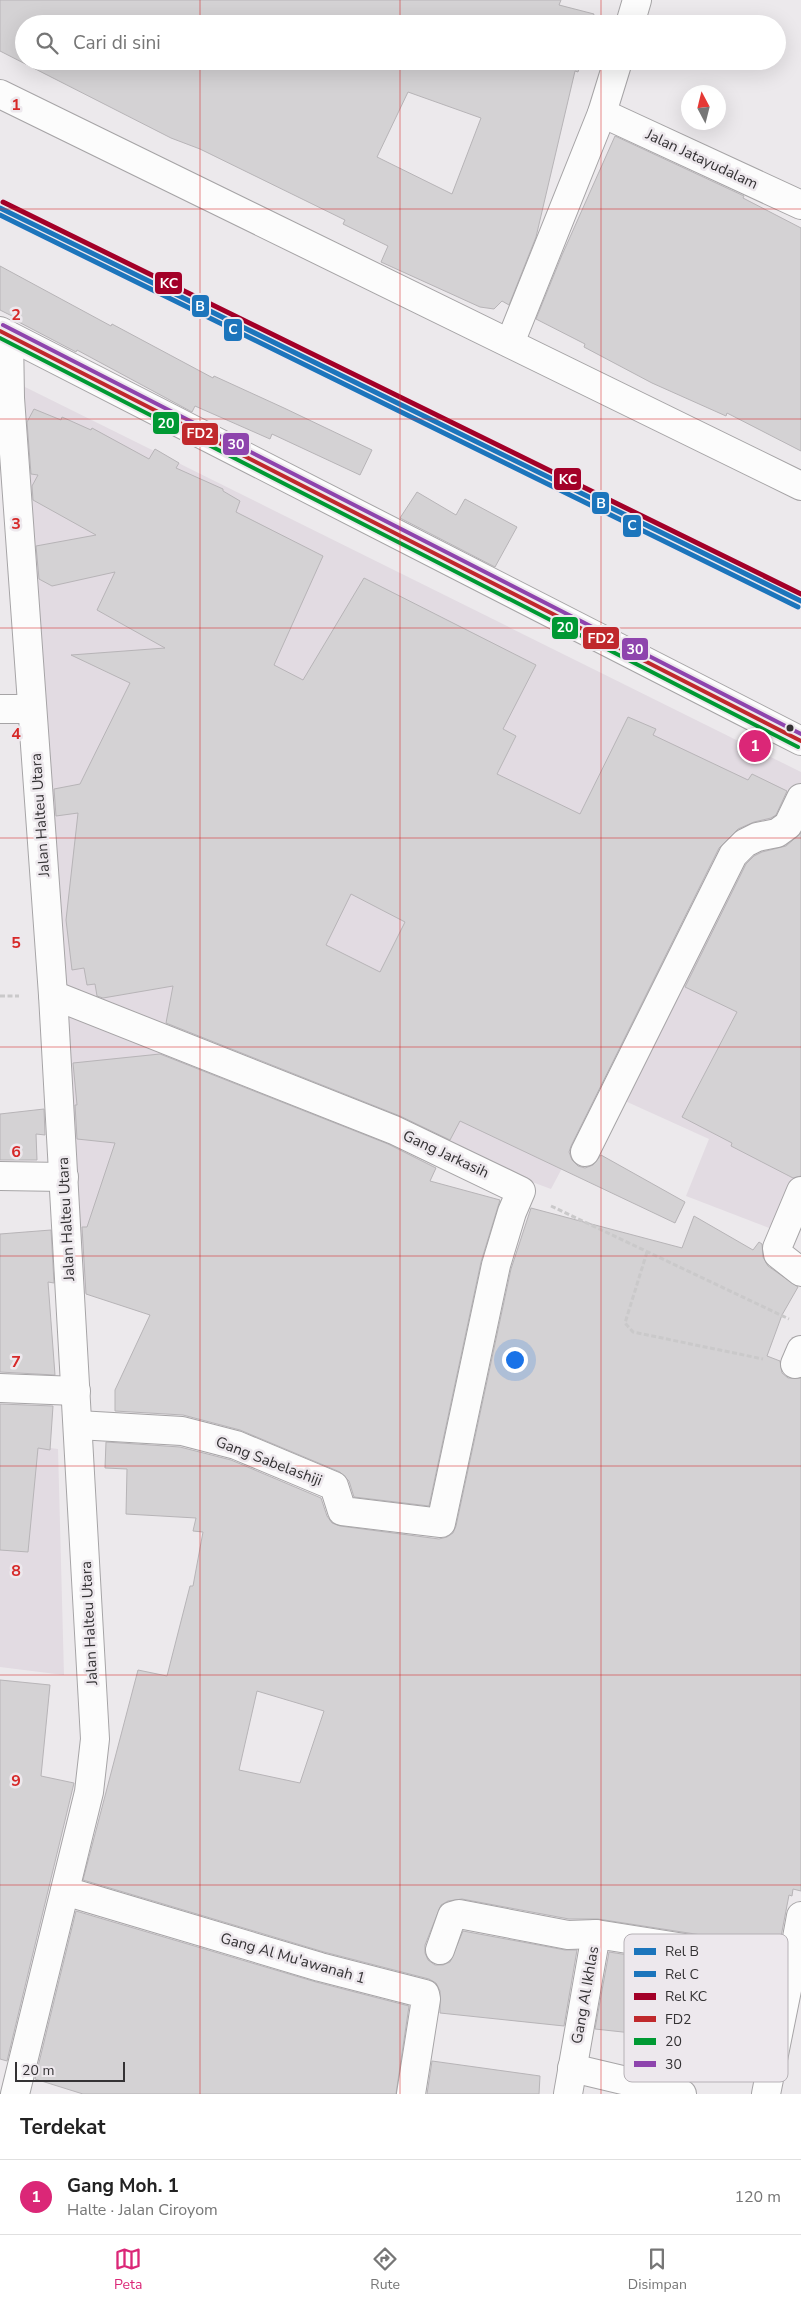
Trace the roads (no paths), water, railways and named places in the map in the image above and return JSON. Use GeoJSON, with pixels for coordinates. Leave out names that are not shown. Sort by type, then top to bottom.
{"type":"FeatureCollection","features":[{"type":"Feature","properties":{"kind":"street"},"geometry":{"type":"LineString","coordinates":[[633,15],[637,0]]}},
{"type":"Feature","properties":{"kind":"street"},"geometry":{"type":"LineString","coordinates":[[510,343],[602,113],[615,70]]}},
{"type":"Feature","properties":{"kind":"street"},"geometry":{"type":"LineString","coordinates":[[0,94],[801,486]]}},
{"type":"Feature","properties":{"kind":"street","name":"Jalan Jatayudalam"},"geometry":{"type":"LineString","coordinates":[[602,113],[801,205]]}},
{"type":"Feature","properties":{"kind":"street"},"geometry":{"type":"LineString","coordinates":[[4,334],[801,741]]}},
{"type":"Feature","properties":{"kind":"street","name":"Jalan Halteu Utara"},"geometry":{"type":"LineString","coordinates":[[4,334],[9,512],[32,709],[53,994],[95,1738],[89,1792],[16,2094]]}},
{"type":"Feature","properties":{"kind":"street"},"geometry":{"type":"LineString","coordinates":[[0,709],[32,709]]}},
{"type":"Feature","properties":{"kind":"street"},"geometry":{"type":"LineString","coordinates":[[585,1152],[733,855],[745,843],[757,837],[777,833],[788,825],[801,798]]}},
{"type":"Feature","properties":{"kind":"street","name":"Gang Jarkasih"},"geometry":{"type":"LineString","coordinates":[[53,994],[394,1130],[521,1191],[512,1212],[496,1264],[441,1522]]}},
{"type":"Feature","properties":{"kind":"street"},"geometry":{"type":"LineString","coordinates":[[0,1176],[64,1176]]}},
{"type":"Feature","properties":{"kind":"street"},"geometry":{"type":"LineString","coordinates":[[801,1191],[777,1248],[778,1254],[801,1272]]}},
{"type":"Feature","properties":{"kind":"street"},"geometry":{"type":"LineString","coordinates":[[0,1388],[76,1391]]}},
{"type":"Feature","properties":{"kind":"street","name":"Gang Sabelashiji"},"geometry":{"type":"LineString","coordinates":[[78,1425],[182,1431],[236,1445],[334,1486],[342,1512],[441,1522]]}},
{"type":"Feature","properties":{"kind":"street","name":"Gang Al Mu'awanah 1"},"geometry":{"type":"LineString","coordinates":[[65,1891],[320,1967],[425,1994],[426,1999],[411,2094]]}},
{"type":"Feature","properties":{"kind":"street"},"geometry":{"type":"LineString","coordinates":[[440,1950],[448,1922],[452,1916],[459,1914],[568,1935],[596,1934]]}},
{"type":"Feature","properties":{"kind":"street"},"geometry":{"type":"LineString","coordinates":[[788,1985],[801,1916]]}},
{"type":"Feature","properties":{"kind":"street","name":"Gang Al Ikhlas"},"geometry":{"type":"LineString","coordinates":[[570,2081],[596,1934],[624,1938]]}},
{"type":"Feature","properties":{"kind":"street","name":"Gang Al Ikhlas"},"geometry":{"type":"LineString","coordinates":[[788,1964],[792,1965]]}},
{"type":"Feature","properties":{"kind":"street"},"geometry":{"type":"LineString","coordinates":[[570,2081],[682,2094]]}},
{"type":"Feature","properties":{"kind":"rail line","name":"KC"},"geometry":{"type":"LineString","coordinates":[[3,202],[801,594]]}},
{"type":"Feature","properties":{"kind":"rail line","name":"B"},"geometry":{"type":"LineString","coordinates":[[0,208],[801,601]]}},
{"type":"Feature","properties":{"kind":"rail line","name":"C"},"geometry":{"type":"LineString","coordinates":[[0,215],[798,607]]}},
{"type":"Feature","properties":{"kind":"place","name":"Gang Moh. 1"},"geometry":{"type":"Point","coordinates":[755,746]}}]}
